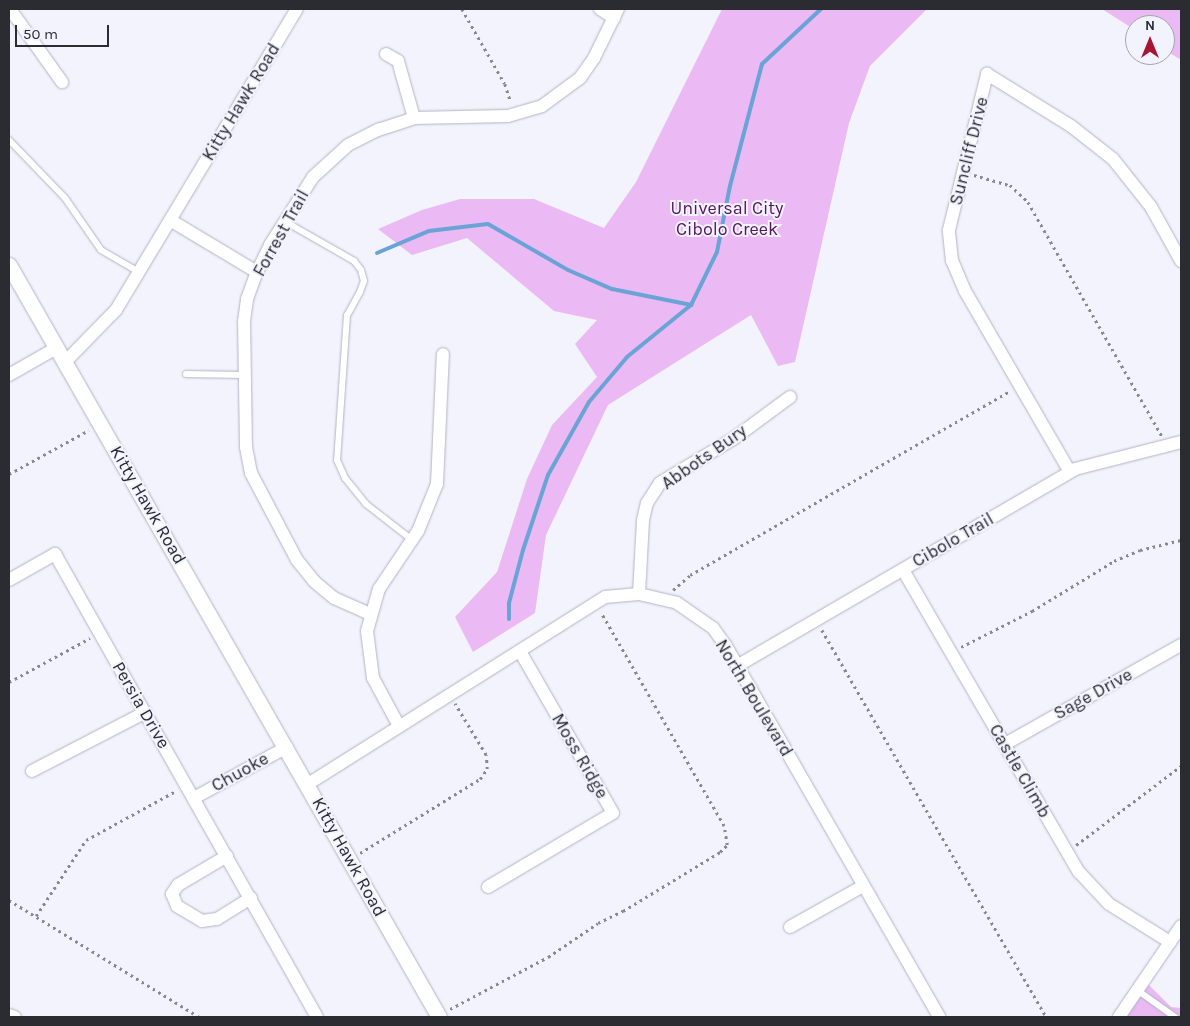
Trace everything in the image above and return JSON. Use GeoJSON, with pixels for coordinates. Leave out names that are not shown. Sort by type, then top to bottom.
{"type":"FeatureCollection","features":[{"type":"Feature","properties":{"kind":"street"},"geometry":{"type":"LineString","coordinates":[[10,9],[62,82]]}},
{"type":"Feature","properties":{"kind":"street","name":"Kitty Hawk Road"},"geometry":{"type":"LineString","coordinates":[[297,9],[116,310],[66,361],[287,747],[438,1016]]}},
{"type":"Feature","properties":{"kind":"street"},"geometry":{"type":"LineString","coordinates":[[600,9],[616,13]]}},
{"type":"Feature","properties":{"kind":"street","name":"Forrest Trail"},"geometry":{"type":"LineString","coordinates":[[370,614],[334,598],[314,581],[297,560],[256,485],[246,447],[244,321],[247,299],[257,272],[284,222],[312,177],[348,146],[378,130],[414,118],[513,115],[542,106],[580,78],[594,58],[616,13]]}},
{"type":"Feature","properties":{"kind":"street"},"geometry":{"type":"LineString","coordinates":[[386,54],[398,61],[414,118]]}},
{"type":"Feature","properties":{"kind":"street","name":"Suncliff Drive"},"geometry":{"type":"LineString","coordinates":[[1070,472],[965,291],[952,261],[949,230],[965,172],[987,74],[1071,126],[1113,159],[1151,206],[1180,255]]}},
{"type":"Feature","properties":{"kind":"street"},"geometry":{"type":"LineString","coordinates":[[170,220],[257,272]]}},
{"type":"Feature","properties":{"kind":"street"},"geometry":{"type":"LineString","coordinates":[[9,265],[66,361]]}},
{"type":"Feature","properties":{"kind":"street"},"geometry":{"type":"LineString","coordinates":[[9,375],[58,347]]}},
{"type":"Feature","properties":{"kind":"street"},"geometry":{"type":"LineString","coordinates":[[399,726],[378,690],[370,667],[367,643],[370,614],[390,568],[412,540],[426,516],[437,484],[443,354]]}},
{"type":"Feature","properties":{"kind":"street","name":"Abbots Bury"},"geometry":{"type":"LineString","coordinates":[[639,594],[643,520],[647,503],[660,483],[726,444],[790,397]]}},
{"type":"Feature","properties":{"kind":"street","name":"Cibolo Trail"},"geometry":{"type":"LineString","coordinates":[[737,666],[1070,472],[1114,457],[1181,442]]}},
{"type":"Feature","properties":{"kind":"street","name":"Persia Drive"},"geometry":{"type":"LineString","coordinates":[[9,580],[55,554],[317,1017]]}},
{"type":"Feature","properties":{"kind":"street","name":"Castle Climb"},"geometry":{"type":"LineString","coordinates":[[903,570],[1067,852],[1092,889],[1170,942]]}},
{"type":"Feature","properties":{"kind":"street","name":"North Boulevard"},"geometry":{"type":"LineString","coordinates":[[308,784],[604,597],[639,594],[667,600],[696,614],[712,628],[737,666],[939,1017]]}},
{"type":"Feature","properties":{"kind":"street","name":"Sage Drive"},"geometry":{"type":"LineString","coordinates":[[1005,744],[1181,645]]}},
{"type":"Feature","properties":{"kind":"street","name":"Moss Ridge"},"geometry":{"type":"LineString","coordinates":[[488,887],[613,813],[520,651]]}},
{"type":"Feature","properties":{"kind":"street"},"geometry":{"type":"LineString","coordinates":[[32,772],[146,712]]}},
{"type":"Feature","properties":{"kind":"street","name":"Chuoke"},"geometry":{"type":"LineString","coordinates":[[194,798],[287,747]]}},
{"type":"Feature","properties":{"kind":"street"},"geometry":{"type":"LineString","coordinates":[[227,856],[178,885],[172,894],[177,906],[202,921],[217,919],[251,898]]}},
{"type":"Feature","properties":{"kind":"street"},"geometry":{"type":"LineString","coordinates":[[790,927],[863,886]]}},
{"type":"Feature","properties":{"kind":"street"},"geometry":{"type":"LineString","coordinates":[[1119,1017],[1181,926]]}},
{"type":"Feature","properties":{"kind":"street"},"geometry":{"type":"LineString","coordinates":[[9,1015],[15,1017]]}},
{"type":"Feature","properties":{"kind":"lane"},"geometry":{"type":"LineString","coordinates":[[9,140],[65,198],[101,250],[139,272]]}},
{"type":"Feature","properties":{"kind":"lane"},"geometry":{"type":"LineString","coordinates":[[284,222],[354,261],[361,270],[362,287],[347,315],[337,460],[345,478],[366,504],[412,540]]}},
{"type":"Feature","properties":{"kind":"lane"},"geometry":{"type":"LineString","coordinates":[[186,374],[245,375]]}},
{"type":"Feature","properties":{"kind":"lane"},"geometry":{"type":"LineString","coordinates":[[1137,990],[1175,1017]]}},
{"type":"Feature","properties":{"kind":"path"},"geometry":{"type":"LineString","coordinates":[[462,9],[505,84],[513,115]]}},
{"type":"Feature","properties":{"kind":"path"},"geometry":{"type":"LineString","coordinates":[[965,172],[1010,186],[1028,202],[1160,430],[1165,445]]}},
{"type":"Feature","properties":{"kind":"path"},"geometry":{"type":"LineString","coordinates":[[667,600],[676,585],[690,575],[1020,386]]}},
{"type":"Feature","properties":{"kind":"path"},"geometry":{"type":"LineString","coordinates":[[9,474],[101,423]]}},
{"type":"Feature","properties":{"kind":"path"},"geometry":{"type":"LineString","coordinates":[[952,653],[1032,611],[1114,561],[1140,550],[1181,540]]}},
{"type":"Feature","properties":{"kind":"path"},"geometry":{"type":"LineString","coordinates":[[438,1016],[548,957],[598,923],[624,912],[720,852],[726,845],[724,826],[595,602]]}},
{"type":"Feature","properties":{"kind":"path"},"geometry":{"type":"LineString","coordinates":[[816,620],[1046,1017]]}},
{"type":"Feature","properties":{"kind":"path"},"geometry":{"type":"LineString","coordinates":[[9,682],[100,632]]}},
{"type":"Feature","properties":{"kind":"path"},"geometry":{"type":"LineString","coordinates":[[350,859],[480,779],[487,769],[486,755],[449,695]]}},
{"type":"Feature","properties":{"kind":"path"},"geometry":{"type":"LineString","coordinates":[[1067,852],[1181,766]]}},
{"type":"Feature","properties":{"kind":"path"},"geometry":{"type":"LineString","coordinates":[[36,916],[86,840],[187,785]]}},
{"type":"Feature","properties":{"kind":"path"},"geometry":{"type":"LineString","coordinates":[[9,900],[198,1017]]}},
{"type":"Feature","properties":{"kind":"green space","name":"Universal City Cibolo Creek"},"geometry":{"type":"Polygon","coordinates":[[[722,9],[927,9],[870,66],[849,123],[795,362],[778,366],[751,315],[608,405],[546,535],[535,613],[473,652],[455,617],[497,572],[527,479],[552,425],[597,377],[575,344],[597,320],[554,311],[467,238],[412,255],[378,229],[422,210],[460,199],[534,199],[604,228],[636,182],[722,9]]]}},
{"type":"Feature","properties":{"kind":"green space"},"geometry":{"type":"Polygon","coordinates":[[[1102,9],[1181,9],[1181,60],[1175,56],[1175,15],[1125,15],[1125,24],[1102,9]]]}},
{"type":"Feature","properties":{"kind":"green space"},"geometry":{"type":"Polygon","coordinates":[[[1149,985],[1171,1007],[1181,1008],[1181,1017],[1124,1017],[1149,985]]]}},
{"type":"Feature","properties":{"kind":"waterway"},"geometry":{"type":"LineString","coordinates":[[509,619],[509,603],[523,550],[548,475],[589,402],[627,357],[691,305],[717,252],[730,186],[762,64],[821,9]]}},
{"type":"Feature","properties":{"kind":"waterway"},"geometry":{"type":"LineString","coordinates":[[377,253],[429,231],[488,224],[568,270],[612,289],[691,305]]}}]}
